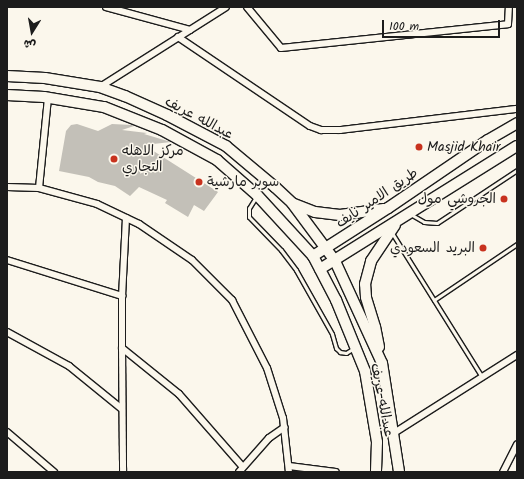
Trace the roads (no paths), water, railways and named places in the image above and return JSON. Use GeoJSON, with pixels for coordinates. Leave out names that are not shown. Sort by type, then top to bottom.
{"type":"FeatureCollection","features":[{"type":"Feature","properties":{"kind":"main road","name":"عبدالله عريف"},"geometry":{"type":"LineString","coordinates":[[7,76],[45,78],[100,87],[125,96],[167,115],[226,146],[276,187],[292,203],[335,260],[382,363],[399,472]]}},
{"type":"Feature","properties":{"kind":"main road","name":"عبدالله عريف"},"geometry":{"type":"LineString","coordinates":[[7,95],[48,98],[104,107],[162,130],[217,160],[257,195],[312,256],[336,300],[365,371],[377,442],[376,472]]}},
{"type":"Feature","properties":{"kind":"main road","name":"طريق الامير نايف"},"geometry":{"type":"LineString","coordinates":[[312,256],[388,208],[488,140],[517,123]]}},
{"type":"Feature","properties":{"kind":"main road","name":"طريق الامير نايف"},"geometry":{"type":"LineString","coordinates":[[320,269],[517,146]]}},
{"type":"Feature","properties":{"kind":"main road"},"geometry":{"type":"LineString","coordinates":[[292,203],[314,212],[340,215],[388,208]]}},
{"type":"Feature","properties":{"kind":"main road"},"geometry":{"type":"LineString","coordinates":[[382,363],[375,327],[366,297],[365,284],[371,261],[398,220]]}},
{"type":"Feature","properties":{"kind":"street"},"geometry":{"type":"LineString","coordinates":[[106,7],[190,30]]}},
{"type":"Feature","properties":{"kind":"street"},"geometry":{"type":"LineString","coordinates":[[100,87],[226,7]]}},
{"type":"Feature","properties":{"kind":"street"},"geometry":{"type":"LineString","coordinates":[[247,7],[282,48],[508,24],[509,7]]}},
{"type":"Feature","properties":{"kind":"street"},"geometry":{"type":"LineString","coordinates":[[178,37],[310,126],[321,130],[340,130],[517,109]]}},
{"type":"Feature","properties":{"kind":"street"},"geometry":{"type":"LineString","coordinates":[[39,188],[48,98]]}},
{"type":"Feature","properties":{"kind":"street"},"geometry":{"type":"LineString","coordinates":[[7,187],[39,188],[97,204],[139,224],[192,260],[232,300],[268,368],[285,427],[289,469],[336,472]]}},
{"type":"Feature","properties":{"kind":"street"},"geometry":{"type":"LineString","coordinates":[[123,472],[122,296],[126,218]]}},
{"type":"Feature","properties":{"kind":"street"},"geometry":{"type":"LineString","coordinates":[[7,260],[122,296]]}},
{"type":"Feature","properties":{"kind":"street"},"geometry":{"type":"LineString","coordinates":[[7,332],[69,366],[122,409]]}},
{"type":"Feature","properties":{"kind":"street"},"geometry":{"type":"LineString","coordinates":[[122,348],[179,394],[242,466]]}},
{"type":"Feature","properties":{"kind":"street"},"geometry":{"type":"LineString","coordinates":[[394,433],[517,355]]}},
{"type":"Feature","properties":{"kind":"street"},"geometry":{"type":"LineString","coordinates":[[239,472],[242,466],[269,438],[285,427]]}},
{"type":"Feature","properties":{"kind":"street"},"geometry":{"type":"LineString","coordinates":[[7,432],[54,472]]}},
{"type":"Feature","properties":{"kind":"street"},"geometry":{"type":"LineString","coordinates":[[503,472],[517,444]]}},
{"type":"Feature","properties":{"kind":"lane"},"geometry":{"type":"LineString","coordinates":[[409,213],[424,222],[437,223],[517,170]]}},
{"type":"Feature","properties":{"kind":"lane"},"geometry":{"type":"LineString","coordinates":[[257,195],[249,208],[249,217],[281,250],[296,270],[332,334],[336,348],[340,352],[346,353],[355,348]]}},
{"type":"Feature","properties":{"kind":"lane"},"geometry":{"type":"LineString","coordinates":[[390,231],[482,377]]}},
{"type":"Feature","properties":{"kind":"lane"},"geometry":{"type":"LineString","coordinates":[[434,300],[517,244]]}},
{"type":"Feature","properties":{"kind":"place","name":"Masjid Khair"},"geometry":{"type":"Point","coordinates":[419,147]}},
{"type":"Feature","properties":{"kind":"place","name":"مركز الاهله التجاري"},"geometry":{"type":"Point","coordinates":[114,159]}},
{"type":"Feature","properties":{"kind":"place","name":"سوبر مارشية"},"geometry":{"type":"Point","coordinates":[199,182]}},
{"type":"Feature","properties":{"kind":"place","name":"الجروشي مول"},"geometry":{"type":"Point","coordinates":[504,199]}},
{"type":"Feature","properties":{"kind":"place","name":"البريد السعودي"},"geometry":{"type":"Point","coordinates":[483,248]}}]}
